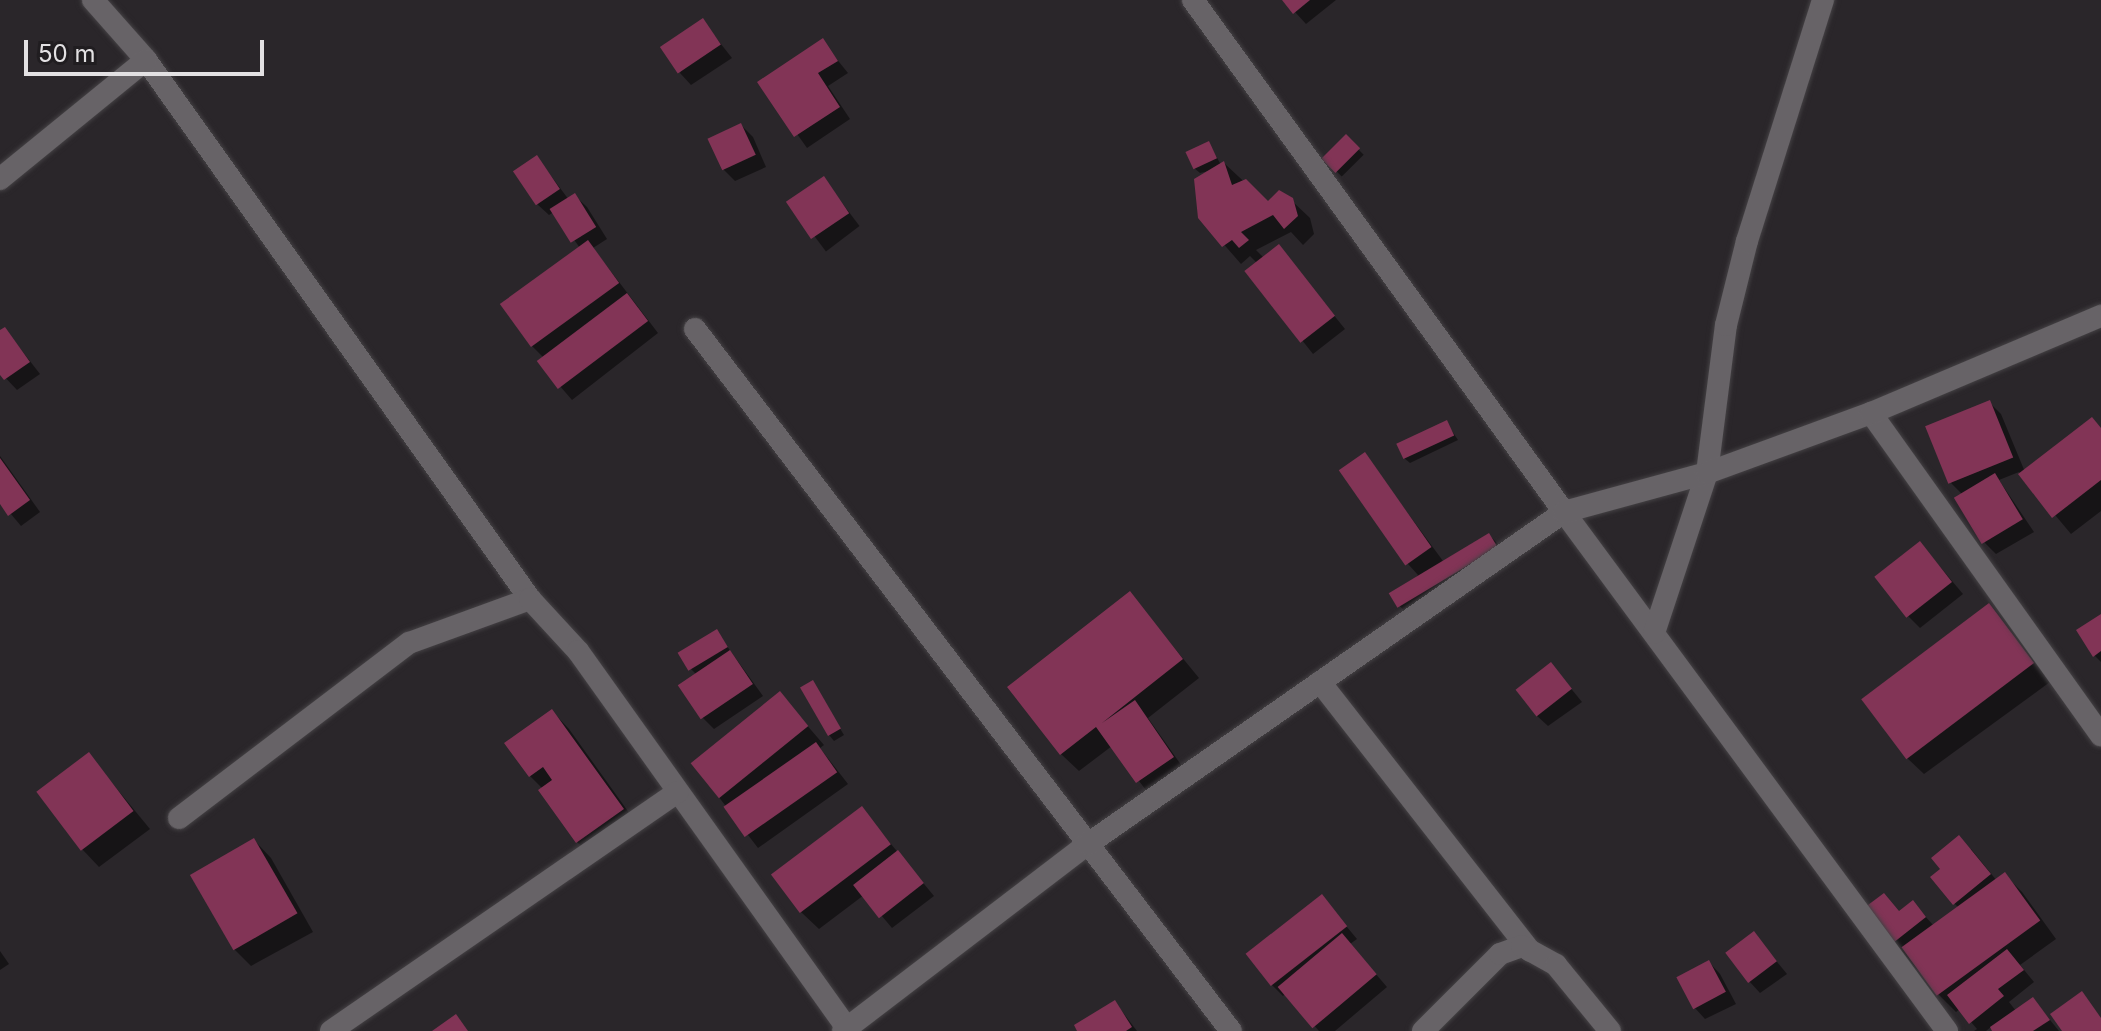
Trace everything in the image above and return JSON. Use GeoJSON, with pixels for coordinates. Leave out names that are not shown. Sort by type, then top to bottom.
{"type":"FeatureCollection","features":[{"type":"Feature","properties":{"kind":"street"},"geometry":{"type":"LineString","coordinates":[[93,0],[146,60],[530,599],[578,651],[846,1030],[1088,844],[1564,512],[1707,473],[1871,413],[2101,316]]}},
{"type":"Feature","properties":{"kind":"street"},"geometry":{"type":"LineString","coordinates":[[1193,0],[1564,512],[1947,1031]]}},
{"type":"Feature","properties":{"kind":"street"},"geometry":{"type":"LineString","coordinates":[[1654,633],[1707,473],[1729,311],[1747,241],[1823,0]]}},
{"type":"Feature","properties":{"kind":"street"},"geometry":{"type":"LineString","coordinates":[[0,179],[146,60]]}},
{"type":"Feature","properties":{"kind":"street"},"geometry":{"type":"LineString","coordinates":[[695,329],[1231,1031]]}},
{"type":"Feature","properties":{"kind":"street"},"geometry":{"type":"LineString","coordinates":[[1871,413],[2101,735]]}},
{"type":"Feature","properties":{"kind":"street"},"geometry":{"type":"LineString","coordinates":[[179,818],[409,643],[530,599]]}},
{"type":"Feature","properties":{"kind":"street"},"geometry":{"type":"LineString","coordinates":[[1320,682],[1530,951]]}},
{"type":"Feature","properties":{"kind":"street"},"geometry":{"type":"LineString","coordinates":[[331,1031],[678,792]]}},
{"type":"Feature","properties":{"kind":"street"},"geometry":{"type":"LineString","coordinates":[[1423,1031],[1500,954],[1522,946],[1556,965],[1610,1031]]}},
{"type":"Feature","properties":{"kind":"building"},"geometry":{"type":"Polygon","coordinates":[[[1282,0],[1310,0],[1293,14],[1282,0]]]}},
{"type":"Feature","properties":{"kind":"building"},"geometry":{"type":"Polygon","coordinates":[[[703,18],[721,45],[678,74],[660,47],[703,18]]]}},
{"type":"Feature","properties":{"kind":"building"},"geometry":{"type":"Polygon","coordinates":[[[823,38],[838,61],[818,73],[840,107],[794,137],[757,82],[823,38]]]}},
{"type":"Feature","properties":{"kind":"building"},"geometry":{"type":"Polygon","coordinates":[[[741,123],[756,155],[722,170],[707,139],[741,123]]]}},
{"type":"Feature","properties":{"kind":"building"},"geometry":{"type":"Polygon","coordinates":[[[1346,134],[1360,148],[1335,173],[1321,159],[1346,134]]]}},
{"type":"Feature","properties":{"kind":"building"},"geometry":{"type":"Polygon","coordinates":[[[1209,141],[1217,158],[1193,169],[1185,152],[1209,141]]]}},
{"type":"Feature","properties":{"kind":"building"},"geometry":{"type":"Polygon","coordinates":[[[537,155],[560,189],[536,205],[513,171],[537,155]]]}},
{"type":"Feature","properties":{"kind":"building"},"geometry":{"type":"Polygon","coordinates":[[[1224,161],[1232,185],[1246,179],[1268,201],[1279,190],[1293,198],[1298,216],[1284,229],[1273,215],[1241,232],[1249,240],[1239,248],[1232,240],[1222,247],[1198,218],[1194,179],[1224,161]]]}},
{"type":"Feature","properties":{"kind":"building"},"geometry":{"type":"Polygon","coordinates":[[[824,176],[849,213],[811,239],[786,202],[824,176]]]}},
{"type":"Feature","properties":{"kind":"building"},"geometry":{"type":"Polygon","coordinates":[[[575,193],[596,227],[571,243],[550,209],[575,193]]]}},
{"type":"Feature","properties":{"kind":"building"},"geometry":{"type":"Polygon","coordinates":[[[588,240],[619,283],[531,347],[500,304],[588,240]]]}},
{"type":"Feature","properties":{"kind":"building"},"geometry":{"type":"Polygon","coordinates":[[[1279,244],[1335,316],[1300,343],[1244,271],[1279,244]]]}},
{"type":"Feature","properties":{"kind":"building"},"geometry":{"type":"Polygon","coordinates":[[[627,293],[648,321],[558,389],[537,361],[627,293]]]}},
{"type":"Feature","properties":{"kind":"building"},"geometry":{"type":"Polygon","coordinates":[[[5,327],[30,362],[4,380],[0,375],[0,330],[5,327]]]}},
{"type":"Feature","properties":{"kind":"building"},"geometry":{"type":"Polygon","coordinates":[[[1990,400],[2013,457],[1948,484],[1925,426],[1990,400]]]}},
{"type":"Feature","properties":{"kind":"building"},"geometry":{"type":"Polygon","coordinates":[[[2092,417],[2101,428],[2101,480],[2052,518],[2018,474],[2092,417]]]}},
{"type":"Feature","properties":{"kind":"building"},"geometry":{"type":"Polygon","coordinates":[[[1447,420],[1454,435],[1403,459],[1396,444],[1447,420]]]}},
{"type":"Feature","properties":{"kind":"building"},"geometry":{"type":"Polygon","coordinates":[[[1365,452],[1432,547],[1405,565],[1339,470],[1365,452]]]}},
{"type":"Feature","properties":{"kind":"building"},"geometry":{"type":"Polygon","coordinates":[[[0,458],[30,500],[8,516],[0,504],[0,458]]]}},
{"type":"Feature","properties":{"kind":"building"},"geometry":{"type":"Polygon","coordinates":[[[1995,473],[2023,519],[1982,544],[1954,498],[1995,473]]]}},
{"type":"Feature","properties":{"kind":"building"},"geometry":{"type":"Polygon","coordinates":[[[1489,533],[1498,548],[1397,608],[1389,593],[1489,533]]]}},
{"type":"Feature","properties":{"kind":"building"},"geometry":{"type":"Polygon","coordinates":[[[1920,541],[1952,582],[1906,618],[1874,577],[1920,541]]]}},
{"type":"Feature","properties":{"kind":"building"},"geometry":{"type":"Polygon","coordinates":[[[1130,591],[1183,659],[1102,723],[1135,700],[1174,757],[1136,783],[1096,727],[1060,755],[1007,687],[1130,591]]]}},
{"type":"Feature","properties":{"kind":"building"},"geometry":{"type":"Polygon","coordinates":[[[1989,603],[2034,663],[1906,759],[1861,699],[1989,603]]]}},
{"type":"Feature","properties":{"kind":"building"},"geometry":{"type":"Polygon","coordinates":[[[2101,614],[2101,651],[2093,657],[2076,630],[2101,614]]]}},
{"type":"Feature","properties":{"kind":"building"},"geometry":{"type":"Polygon","coordinates":[[[717,629],[728,647],[688,671],[678,653],[717,629]]]}},
{"type":"Feature","properties":{"kind":"building"},"geometry":{"type":"Polygon","coordinates":[[[730,650],[753,684],[701,719],[678,685],[730,650]]]}},
{"type":"Feature","properties":{"kind":"building"},"geometry":{"type":"Polygon","coordinates":[[[1551,662],[1572,689],[1536,716],[1516,690],[1551,662]]]}},
{"type":"Feature","properties":{"kind":"building"},"geometry":{"type":"Polygon","coordinates":[[[813,680],[841,728],[828,736],[800,688],[813,680]]]}},
{"type":"Feature","properties":{"kind":"building"},"geometry":{"type":"Polygon","coordinates":[[[780,691],[808,726],[719,798],[691,763],[780,691]]]}},
{"type":"Feature","properties":{"kind":"building"},"geometry":{"type":"Polygon","coordinates":[[[552,709],[624,809],[576,843],[538,790],[552,780],[543,767],[529,777],[504,743],[552,709]]]}},
{"type":"Feature","properties":{"kind":"building"},"geometry":{"type":"Polygon","coordinates":[[[816,742],[837,772],[745,837],[723,807],[816,742]]]}},
{"type":"Feature","properties":{"kind":"building"},"geometry":{"type":"Polygon","coordinates":[[[89,752],[134,811],[81,851],[36,792],[89,752]]]}},
{"type":"Feature","properties":{"kind":"building"},"geometry":{"type":"Polygon","coordinates":[[[862,806],[891,844],[800,913],[771,875],[862,806]]]}},
{"type":"Feature","properties":{"kind":"building"},"geometry":{"type":"Polygon","coordinates":[[[1959,835],[1991,874],[1953,905],[1930,877],[1940,869],[1931,858],[1959,835]]]}},
{"type":"Feature","properties":{"kind":"building"},"geometry":{"type":"Polygon","coordinates":[[[254,838],[298,913],[233,950],[190,875],[254,838]]]}},
{"type":"Feature","properties":{"kind":"building"},"geometry":{"type":"Polygon","coordinates":[[[898,850],[924,883],[879,918],[853,885],[898,850]]]}},
{"type":"Feature","properties":{"kind":"building"},"geometry":{"type":"Polygon","coordinates":[[[2005,872],[2040,921],[1937,996],[1901,947],[2005,872]]]}},
{"type":"Feature","properties":{"kind":"building"},"geometry":{"type":"Polygon","coordinates":[[[1884,893],[1899,911],[1913,900],[1926,917],[1893,943],[1864,908],[1884,893]]]}},
{"type":"Feature","properties":{"kind":"building"},"geometry":{"type":"Polygon","coordinates":[[[1322,894],[1347,926],[1271,986],[1246,954],[1322,894]]]}},
{"type":"Feature","properties":{"kind":"building"},"geometry":{"type":"Polygon","coordinates":[[[1754,931],[1777,961],[1748,983],[1725,953],[1754,931]]]}},
{"type":"Feature","properties":{"kind":"building"},"geometry":{"type":"Polygon","coordinates":[[[1342,933],[1377,974],[1312,1028],[1278,987],[1342,933]]]}},
{"type":"Feature","properties":{"kind":"building"},"geometry":{"type":"Polygon","coordinates":[[[2007,949],[2024,970],[1998,989],[2004,996],[1969,1024],[1947,995],[2007,949]]]}},
{"type":"Feature","properties":{"kind":"building"},"geometry":{"type":"Polygon","coordinates":[[[1709,960],[1726,992],[1693,1009],[1676,977],[1709,960]]]}},
{"type":"Feature","properties":{"kind":"building"},"geometry":{"type":"Polygon","coordinates":[[[2082,991],[2101,1018],[2101,1031],[2062,1031],[2050,1014],[2082,991]]]}},
{"type":"Feature","properties":{"kind":"building"},"geometry":{"type":"Polygon","coordinates":[[[2033,997],[2050,1020],[2033,1031],[1992,1031],[1990,1027],[2033,997]]]}},
{"type":"Feature","properties":{"kind":"building"},"geometry":{"type":"Polygon","coordinates":[[[1115,1000],[1132,1027],[1126,1031],[1077,1031],[1074,1025],[1115,1000]]]}},
{"type":"Feature","properties":{"kind":"building"},"geometry":{"type":"Polygon","coordinates":[[[456,1014],[468,1031],[432,1031],[456,1014]]]}}]}
